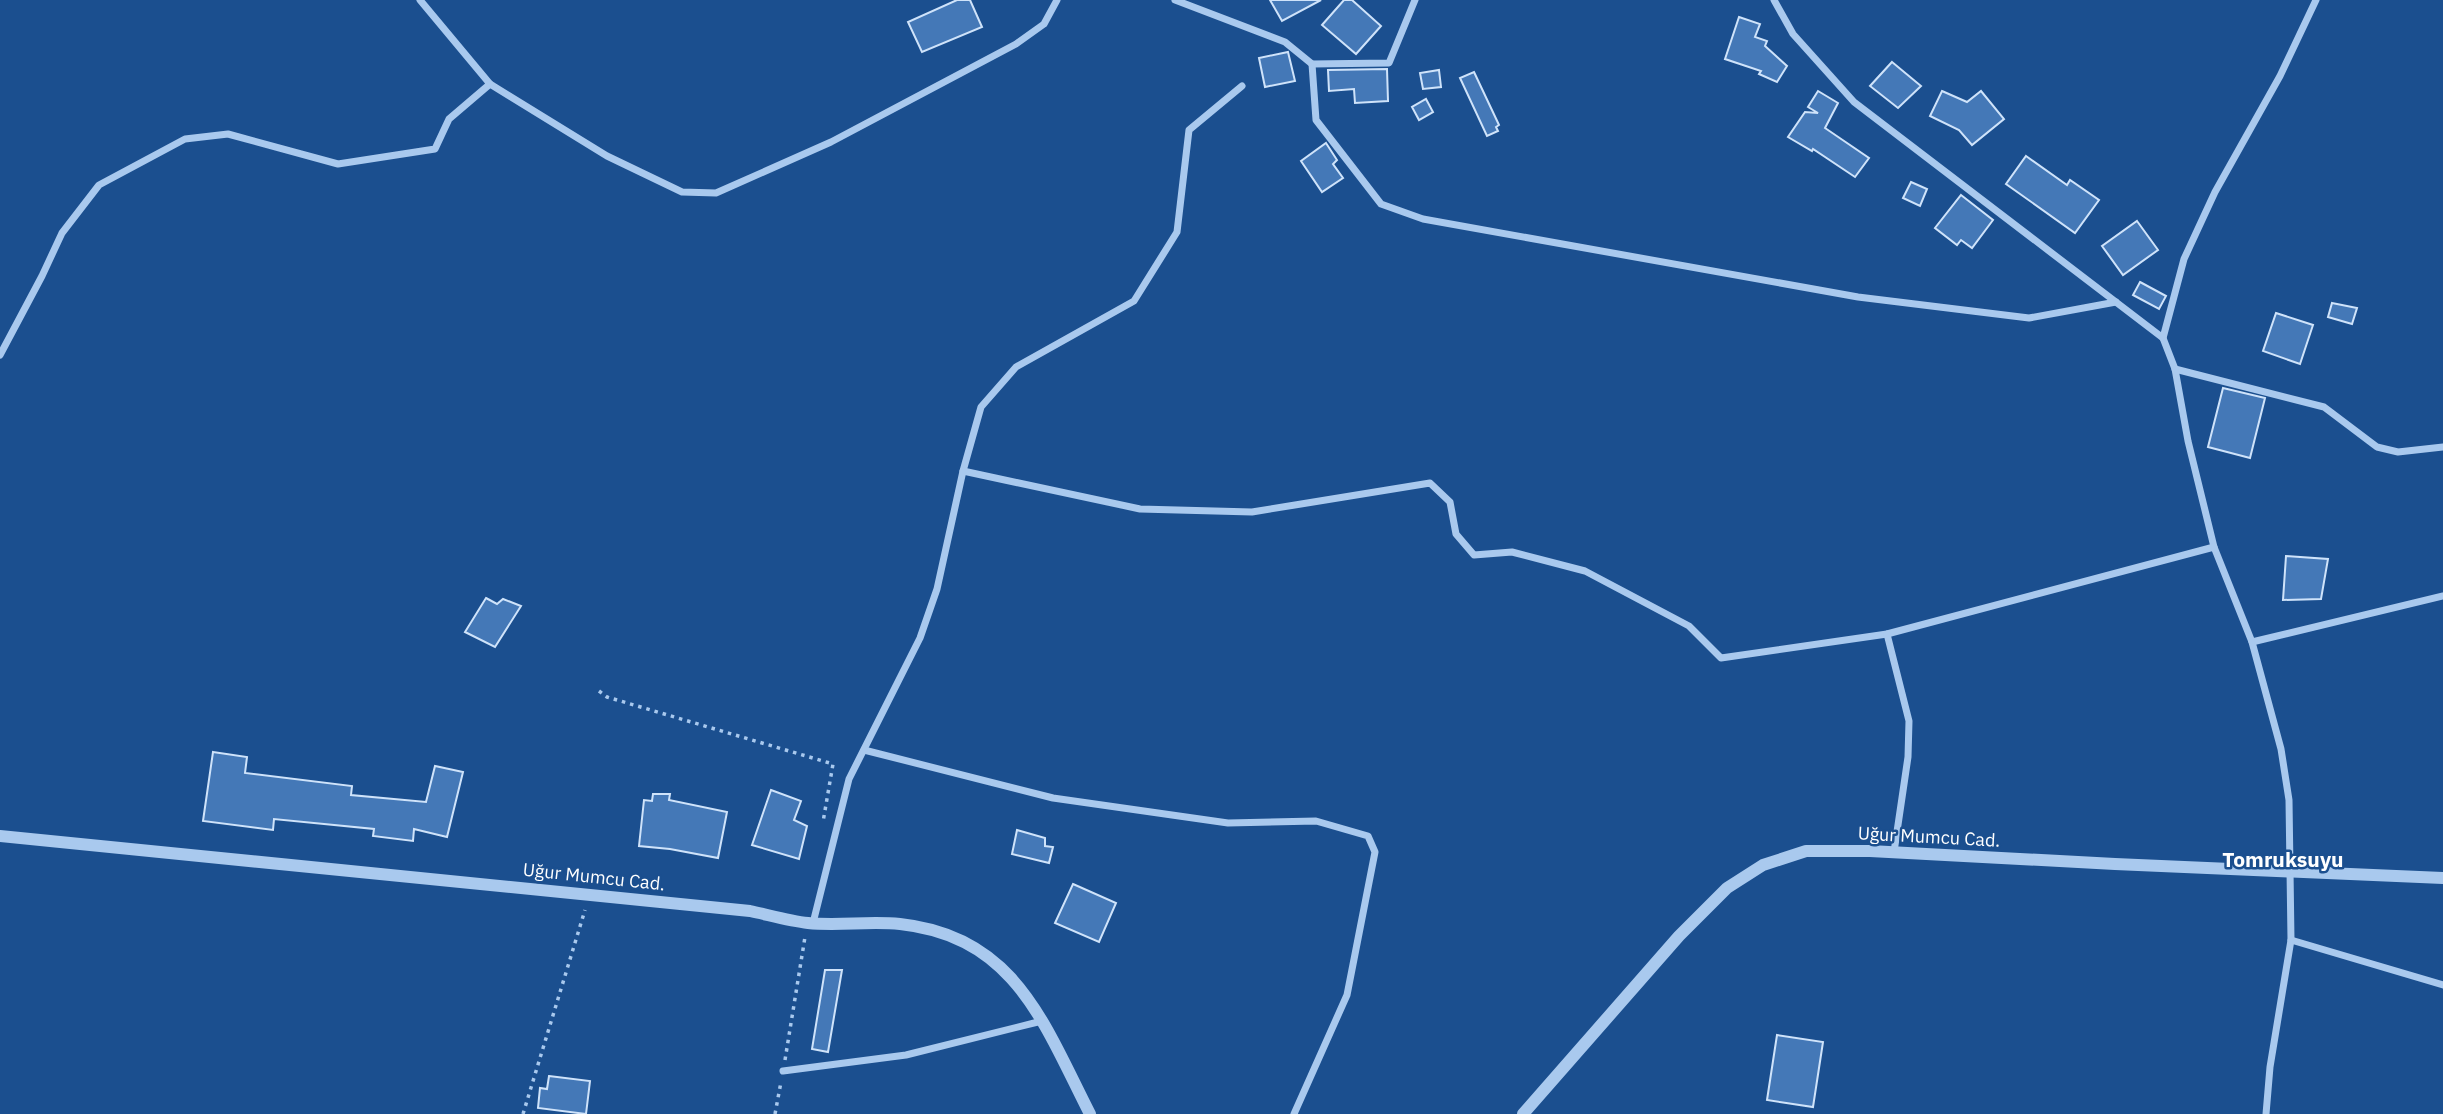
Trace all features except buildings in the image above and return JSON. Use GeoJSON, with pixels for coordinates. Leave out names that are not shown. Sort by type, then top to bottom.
{"type":"FeatureCollection","features":[{"type":"Feature","properties":{"kind":"street"},"geometry":{"type":"LineString","coordinates":[[419,0],[490,84],[607,156],[682,192],[716,193],[831,142],[1016,44],[1044,24],[1057,0]]}},
{"type":"Feature","properties":{"kind":"street"},"geometry":{"type":"LineString","coordinates":[[1175,0],[1285,42],[1312,64],[1389,63],[1415,0]]}},
{"type":"Feature","properties":{"kind":"street"},"geometry":{"type":"LineString","coordinates":[[1774,0],[1793,34],[1854,102],[2163,338],[2175,369],[2188,441],[2214,547],[2252,642],[2281,749],[2289,800],[2291,940],[2270,1067],[2266,1114]]}},
{"type":"Feature","properties":{"kind":"street"},"geometry":{"type":"LineString","coordinates":[[2163,338],[2184,259],[2215,192],[2280,76],[2316,0]]}},
{"type":"Feature","properties":{"kind":"street"},"geometry":{"type":"LineString","coordinates":[[1312,64],[1316,120],[1381,204],[1423,219],[1858,297],[2029,318],[2116,302]]}},
{"type":"Feature","properties":{"kind":"street"},"geometry":{"type":"LineString","coordinates":[[0,355],[62,233],[99,185],[185,139],[228,134],[338,164],[435,149],[449,119],[490,84]]}},
{"type":"Feature","properties":{"kind":"street"},"geometry":{"type":"LineString","coordinates":[[810,923],[849,779],[924,626],[937,589],[963,471],[981,407],[1016,367],[1134,301],[1177,232],[1189,130],[1242,86]]}},
{"type":"Feature","properties":{"kind":"street"},"geometry":{"type":"LineString","coordinates":[[2175,369],[2324,407],[2377,447],[2398,452],[2443,447]]}},
{"type":"Feature","properties":{"kind":"street"},"geometry":{"type":"LineString","coordinates":[[963,471],[1140,509],[1252,512],[1430,483],[1450,502],[1456,534],[1474,555],[1512,552],[1585,571],[1689,626],[1721,658],[1887,634],[2214,547]]}},
{"type":"Feature","properties":{"kind":"street"},"geometry":{"type":"LineString","coordinates":[[2252,642],[2443,596]]}},
{"type":"Feature","properties":{"kind":"street"},"geometry":{"type":"LineString","coordinates":[[1887,634],[1909,721],[1908,757],[1894,852]]}},
{"type":"Feature","properties":{"kind":"street"},"geometry":{"type":"LineString","coordinates":[[864,750],[1053,798],[1228,823],[1316,821],[1368,836],[1376,852],[1347,995],[1294,1114]]}},
{"type":"Feature","properties":{"kind":"street","name":"Uğur Mumcu Cad."},"geometry":{"type":"LineString","coordinates":[[0,836],[750,911],[810,923],[900,924],[949,935],[986,954],[1019,984],[1042,1021],[1090,1114]]}},
{"type":"Feature","properties":{"kind":"street","name":"Uğur Mumcu Cad."},"geometry":{"type":"LineString","coordinates":[[1523,1114],[1679,936],[1727,888],[1763,865],[1806,851],[1894,852],[2443,878]]}},
{"type":"Feature","properties":{"kind":"street"},"geometry":{"type":"LineString","coordinates":[[2291,940],[2443,985]]}},
{"type":"Feature","properties":{"kind":"street"},"geometry":{"type":"LineString","coordinates":[[783,1071],[906,1055],[1042,1021]]}},
{"type":"Feature","properties":{"kind":"path"},"geometry":{"type":"LineString","coordinates":[[598,691],[607,697],[833,764],[822,830]]}},
{"type":"Feature","properties":{"kind":"path"},"geometry":{"type":"LineString","coordinates":[[523,1114],[590,894]]}},
{"type":"Feature","properties":{"kind":"path"},"geometry":{"type":"LineString","coordinates":[[775,1114],[810,923]]}},
{"type":"Feature","properties":{"kind":"district","name":"Tomruksuyu"},"geometry":{"type":"Point","coordinates":[2283,860]}}]}
